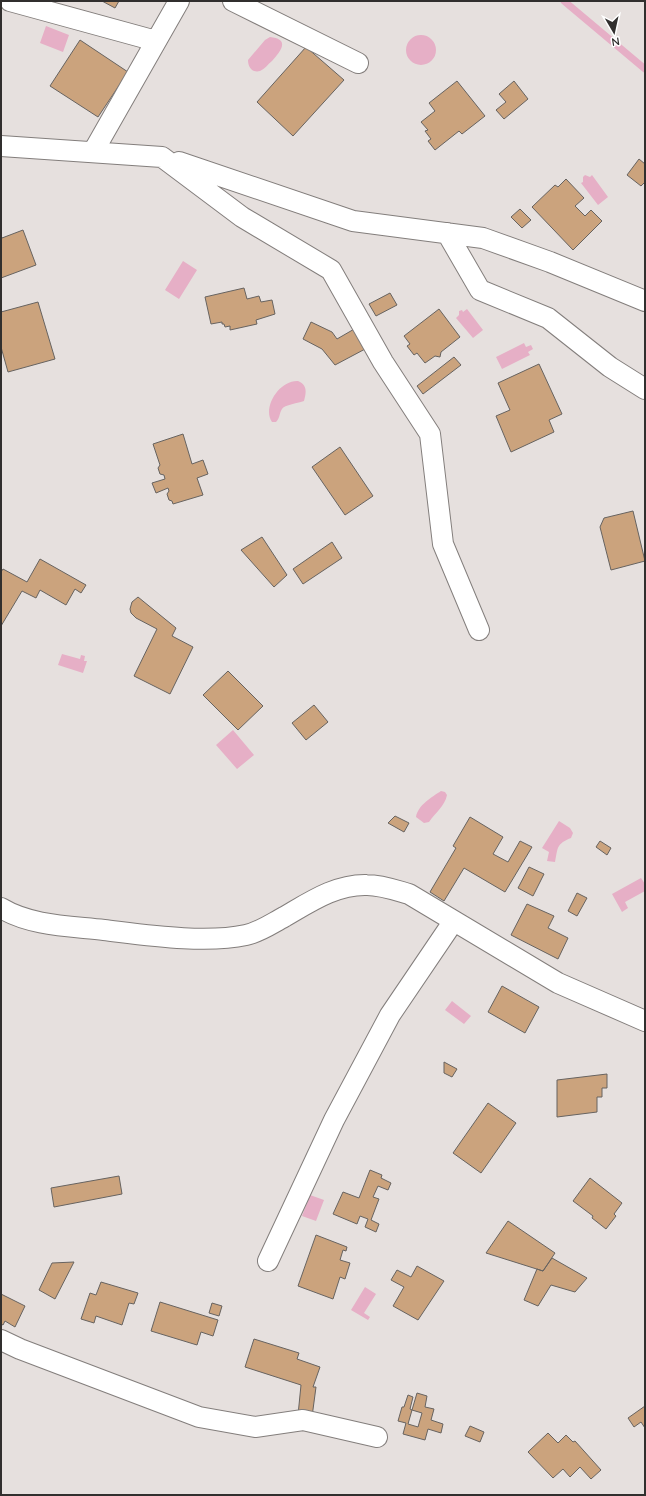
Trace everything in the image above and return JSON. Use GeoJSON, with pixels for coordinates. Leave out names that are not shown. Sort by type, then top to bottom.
{"type":"FeatureCollection","features":[{"type":"Feature","properties":{"kind":"street"},"geometry":{"type":"LineString","coordinates":[[10,1],[156,41]]}},
{"type":"Feature","properties":{"kind":"street"},"geometry":{"type":"LineString","coordinates":[[93,152],[179,1]]}},
{"type":"Feature","properties":{"kind":"street"},"geometry":{"type":"LineString","coordinates":[[233,1],[358,63]]}},
{"type":"Feature","properties":{"kind":"street"},"geometry":{"type":"LineString","coordinates":[[1,146],[162,157],[353,221],[483,238],[550,262],[645,301]]}},
{"type":"Feature","properties":{"kind":"street"},"geometry":{"type":"LineString","coordinates":[[162,157],[242,216],[331,270],[382,362],[430,434],[443,544],[479,630]]}},
{"type":"Feature","properties":{"kind":"street"},"geometry":{"type":"LineString","coordinates":[[447,233],[480,290],[548,318],[610,367],[645,389]]}},
{"type":"Feature","properties":{"kind":"street"},"geometry":{"type":"LineString","coordinates":[[1,908],[7,912],[39,922],[145,935],[219,938],[245,935],[259,931],[314,899],[335,890],[368,884],[389,888],[408,894],[558,983],[645,1021]]}},
{"type":"Feature","properties":{"kind":"street"},"geometry":{"type":"LineString","coordinates":[[268,1261],[334,1120],[390,1015],[453,922]]}},
{"type":"Feature","properties":{"kind":"street"},"geometry":{"type":"LineString","coordinates":[[1,1340],[28,1352],[199,1417],[255,1427],[304,1420],[377,1437]]}},
{"type":"Feature","properties":{"kind":"shaded area"},"geometry":{"type":"Polygon","coordinates":[[[46,26],[69,35],[63,52],[40,43],[46,26]]]}},
{"type":"Feature","properties":{"kind":"shaded area"},"geometry":{"type":"Polygon","coordinates":[[[421,35],[432,39],[436,50],[432,61],[421,65],[410,61],[406,50],[410,39],[421,35]]]}},
{"type":"Feature","properties":{"kind":"shaded area"},"geometry":{"type":"Polygon","coordinates":[[[270,37],[280,40],[282,46],[272,61],[260,71],[255,71],[250,67],[248,60],[265,40],[270,37]]]}},
{"type":"Feature","properties":{"kind":"shaded area"},"geometry":{"type":"Polygon","coordinates":[[[585,175],[590,177],[592,175],[608,197],[598,205],[581,183],[583,182],[583,177],[585,175]]]}},
{"type":"Feature","properties":{"kind":"shaded area"},"geometry":{"type":"Polygon","coordinates":[[[183,261],[197,270],[179,299],[165,290],[183,261]]]}},
{"type":"Feature","properties":{"kind":"shaded area"},"geometry":{"type":"Polygon","coordinates":[[[467,309],[483,330],[473,338],[456,318],[459,315],[459,311],[462,310],[463,312],[467,309]]]}},
{"type":"Feature","properties":{"kind":"shaded area"},"geometry":{"type":"Polygon","coordinates":[[[524,343],[526,347],[531,345],[533,349],[528,352],[530,355],[502,369],[496,357],[524,343]]]}},
{"type":"Feature","properties":{"kind":"shaded area"},"geometry":{"type":"Polygon","coordinates":[[[298,381],[305,387],[306,392],[304,401],[283,408],[276,422],[272,422],[269,416],[269,410],[274,396],[285,385],[298,381]]]}},
{"type":"Feature","properties":{"kind":"shaded area"},"geometry":{"type":"Polygon","coordinates":[[[62,654],[80,659],[81,655],[85,656],[84,661],[87,661],[83,673],[58,665],[62,654]]]}},
{"type":"Feature","properties":{"kind":"shaded area"},"geometry":{"type":"Polygon","coordinates":[[[233,730],[254,755],[237,769],[216,745],[233,730]]]}},
{"type":"Feature","properties":{"kind":"shaded area"},"geometry":{"type":"Polygon","coordinates":[[[441,791],[445,792],[447,795],[444,803],[429,822],[424,823],[416,817],[419,809],[441,791]]]}},
{"type":"Feature","properties":{"kind":"shaded area"},"geometry":{"type":"Polygon","coordinates":[[[559,821],[570,828],[573,833],[571,838],[563,842],[558,847],[555,862],[547,861],[549,852],[542,848],[559,821]]]}},
{"type":"Feature","properties":{"kind":"shaded area"},"geometry":{"type":"Polygon","coordinates":[[[641,878],[645,884],[645,891],[625,902],[628,908],[622,912],[612,894],[641,878]]]}},
{"type":"Feature","properties":{"kind":"shaded area"},"geometry":{"type":"Polygon","coordinates":[[[452,1001],[471,1016],[464,1024],[445,1010],[452,1001]]]}},
{"type":"Feature","properties":{"kind":"shaded area"},"geometry":{"type":"Polygon","coordinates":[[[310,1195],[324,1200],[316,1221],[302,1216],[310,1195]]]}},
{"type":"Feature","properties":{"kind":"shaded area"},"geometry":{"type":"Polygon","coordinates":[[[365,1287],[376,1294],[364,1313],[370,1317],[368,1320],[351,1310],[365,1287]]]}},
{"type":"Feature","properties":{"kind":"building"},"geometry":{"type":"Polygon","coordinates":[[[102,1],[119,1],[115,8],[102,1]]]}},
{"type":"Feature","properties":{"kind":"building"},"geometry":{"type":"Polygon","coordinates":[[[80,40],[128,72],[98,117],[50,86],[80,40]]]}},
{"type":"Feature","properties":{"kind":"building"},"geometry":{"type":"Polygon","coordinates":[[[306,47],[344,80],[293,136],[257,102],[306,47]]]}},
{"type":"Feature","properties":{"kind":"building"},"geometry":{"type":"Polygon","coordinates":[[[457,81],[485,116],[462,134],[459,131],[435,150],[428,141],[431,139],[425,131],[428,130],[421,122],[435,111],[429,103],[457,81]]]}},
{"type":"Feature","properties":{"kind":"building"},"geometry":{"type":"Polygon","coordinates":[[[514,81],[528,99],[504,119],[496,110],[506,102],[499,94],[514,81]]]}},
{"type":"Feature","properties":{"kind":"building"},"geometry":{"type":"Polygon","coordinates":[[[639,159],[645,164],[645,182],[641,186],[627,175],[639,159]]]}},
{"type":"Feature","properties":{"kind":"building"},"geometry":{"type":"Polygon","coordinates":[[[566,179],[584,198],[575,206],[585,216],[591,210],[602,221],[573,250],[532,207],[555,185],[558,187],[566,179]]]}},
{"type":"Feature","properties":{"kind":"building"},"geometry":{"type":"Polygon","coordinates":[[[520,209],[531,220],[522,228],[511,217],[520,209]]]}},
{"type":"Feature","properties":{"kind":"building"},"geometry":{"type":"Polygon","coordinates":[[[23,230],[36,265],[1,278],[1,235],[2,238],[23,230]]]}},
{"type":"Feature","properties":{"kind":"building"},"geometry":{"type":"Polygon","coordinates":[[[244,288],[247,299],[259,296],[261,302],[272,300],[275,314],[256,320],[257,324],[230,330],[230,326],[225,327],[222,322],[211,324],[205,297],[244,288]]]}},
{"type":"Feature","properties":{"kind":"building"},"geometry":{"type":"Polygon","coordinates":[[[390,293],[397,305],[376,316],[369,304],[390,293]]]}},
{"type":"Feature","properties":{"kind":"building"},"geometry":{"type":"Polygon","coordinates":[[[38,302],[55,359],[8,372],[1,347],[1,312],[38,302]]]}},
{"type":"Feature","properties":{"kind":"building"},"geometry":{"type":"Polygon","coordinates":[[[439,309],[460,337],[441,352],[440,357],[435,356],[425,363],[417,353],[414,355],[407,346],[410,344],[404,336],[439,309]]]}},
{"type":"Feature","properties":{"kind":"building"},"geometry":{"type":"Polygon","coordinates":[[[311,322],[332,332],[337,339],[356,328],[367,348],[335,365],[322,349],[303,339],[311,322]]]}},
{"type":"Feature","properties":{"kind":"building"},"geometry":{"type":"Polygon","coordinates":[[[454,357],[461,365],[423,394],[417,386],[454,357]]]}},
{"type":"Feature","properties":{"kind":"building"},"geometry":{"type":"Polygon","coordinates":[[[539,364],[562,414],[549,420],[554,432],[511,452],[496,416],[510,410],[498,383],[539,364]]]}},
{"type":"Feature","properties":{"kind":"building"},"geometry":{"type":"Polygon","coordinates":[[[183,434],[192,464],[203,460],[208,474],[197,478],[203,495],[173,504],[172,501],[169,500],[167,494],[169,491],[168,488],[156,493],[152,483],[165,479],[164,475],[160,474],[158,468],[160,465],[153,444],[183,434]]]}},
{"type":"Feature","properties":{"kind":"building"},"geometry":{"type":"Polygon","coordinates":[[[340,447],[373,496],[345,515],[312,467],[340,447]]]}},
{"type":"Feature","properties":{"kind":"building"},"geometry":{"type":"Polygon","coordinates":[[[633,511],[645,561],[611,570],[600,527],[604,518],[633,511]]]}},
{"type":"Feature","properties":{"kind":"building"},"geometry":{"type":"Polygon","coordinates":[[[262,537],[287,575],[274,587],[241,550],[262,537]]]}},
{"type":"Feature","properties":{"kind":"building"},"geometry":{"type":"Polygon","coordinates":[[[332,542],[342,558],[303,584],[293,569],[332,542]]]}},
{"type":"Feature","properties":{"kind":"building"},"geometry":{"type":"Polygon","coordinates":[[[40,559],[86,585],[81,593],[75,589],[66,605],[40,590],[36,598],[22,591],[1,626],[1,572],[3,569],[27,582],[40,559]]]}},
{"type":"Feature","properties":{"kind":"building"},"geometry":{"type":"Polygon","coordinates":[[[138,597],[176,628],[172,636],[193,647],[170,694],[134,676],[157,629],[136,618],[131,613],[130,609],[132,602],[138,597]]]}},
{"type":"Feature","properties":{"kind":"building"},"geometry":{"type":"Polygon","coordinates":[[[228,671],[263,706],[238,730],[203,695],[228,671]]]}},
{"type":"Feature","properties":{"kind":"building"},"geometry":{"type":"Polygon","coordinates":[[[314,705],[328,722],[306,740],[292,723],[314,705]]]}},
{"type":"Feature","properties":{"kind":"building"},"geometry":{"type":"Polygon","coordinates":[[[395,816],[409,823],[404,832],[388,823],[395,816]]]}},
{"type":"Feature","properties":{"kind":"building"},"geometry":{"type":"Polygon","coordinates":[[[470,817],[503,837],[493,854],[508,862],[520,841],[532,847],[505,892],[464,868],[444,901],[430,892],[456,848],[453,846],[470,817]]]}},
{"type":"Feature","properties":{"kind":"building"},"geometry":{"type":"Polygon","coordinates":[[[600,841],[611,848],[607,855],[596,847],[600,841]]]}},
{"type":"Feature","properties":{"kind":"building"},"geometry":{"type":"Polygon","coordinates":[[[529,867],[544,874],[533,896],[518,888],[529,867]]]}},
{"type":"Feature","properties":{"kind":"building"},"geometry":{"type":"Polygon","coordinates":[[[577,893],[587,898],[577,916],[568,911],[577,893]]]}},
{"type":"Feature","properties":{"kind":"building"},"geometry":{"type":"Polygon","coordinates":[[[527,904],[554,916],[548,928],[568,938],[558,959],[511,935],[527,904]]]}},
{"type":"Feature","properties":{"kind":"building"},"geometry":{"type":"Polygon","coordinates":[[[502,986],[539,1007],[525,1033],[488,1012],[502,986]]]}},
{"type":"Feature","properties":{"kind":"building"},"geometry":{"type":"Polygon","coordinates":[[[444,1062],[457,1069],[452,1077],[444,1073],[444,1062]]]}},
{"type":"Feature","properties":{"kind":"building"},"geometry":{"type":"Polygon","coordinates":[[[607,1074],[607,1088],[602,1088],[602,1097],[597,1097],[597,1112],[557,1117],[557,1080],[607,1074]]]}},
{"type":"Feature","properties":{"kind":"building"},"geometry":{"type":"Polygon","coordinates":[[[488,1103],[516,1123],[481,1173],[453,1153],[488,1103]]]}},
{"type":"Feature","properties":{"kind":"building"},"geometry":{"type":"Polygon","coordinates":[[[370,1170],[382,1175],[381,1178],[391,1183],[388,1190],[378,1186],[373,1197],[379,1199],[371,1220],[379,1224],[376,1232],[365,1227],[368,1219],[360,1216],[357,1224],[333,1214],[343,1192],[359,1198],[370,1170]]]}},
{"type":"Feature","properties":{"kind":"building"},"geometry":{"type":"Polygon","coordinates":[[[119,1176],[122,1194],[54,1207],[51,1188],[119,1176]]]}},
{"type":"Feature","properties":{"kind":"building"},"geometry":{"type":"Polygon","coordinates":[[[590,1178],[622,1203],[614,1214],[616,1216],[606,1229],[592,1218],[593,1216],[573,1201],[590,1178]]]}},
{"type":"Feature","properties":{"kind":"building"},"geometry":{"type":"Polygon","coordinates":[[[508,1221],[555,1253],[543,1271],[486,1253],[508,1221]]]}},
{"type":"Feature","properties":{"kind":"building"},"geometry":{"type":"Polygon","coordinates":[[[316,1235],[347,1247],[346,1251],[343,1250],[340,1260],[350,1263],[345,1279],[340,1277],[333,1299],[298,1286],[316,1235]]]}},
{"type":"Feature","properties":{"kind":"building"},"geometry":{"type":"Polygon","coordinates":[[[552,1258],[587,1278],[575,1292],[551,1285],[538,1306],[524,1300],[537,1269],[543,1271],[552,1258]]]}},
{"type":"Feature","properties":{"kind":"building"},"geometry":{"type":"Polygon","coordinates":[[[74,1262],[55,1299],[39,1290],[52,1263],[74,1262]]]}},
{"type":"Feature","properties":{"kind":"building"},"geometry":{"type":"Polygon","coordinates":[[[417,1266],[444,1281],[418,1320],[393,1306],[404,1287],[391,1280],[397,1270],[411,1277],[417,1266]]]}},
{"type":"Feature","properties":{"kind":"building"},"geometry":{"type":"Polygon","coordinates":[[[101,1282],[138,1293],[134,1304],[129,1303],[122,1325],[96,1316],[94,1323],[81,1319],[90,1293],[96,1295],[101,1282]]]}},
{"type":"Feature","properties":{"kind":"building"},"geometry":{"type":"Polygon","coordinates":[[[1,1294],[25,1306],[15,1327],[5,1321],[3,1325],[1,1324],[1,1294]]]}},
{"type":"Feature","properties":{"kind":"building"},"geometry":{"type":"Polygon","coordinates":[[[160,1302],[218,1320],[213,1336],[201,1332],[197,1345],[151,1331],[160,1302]]]}},
{"type":"Feature","properties":{"kind":"building"},"geometry":{"type":"Polygon","coordinates":[[[212,1303],[222,1306],[219,1316],[209,1313],[212,1303]]]}},
{"type":"Feature","properties":{"kind":"building"},"geometry":{"type":"Polygon","coordinates":[[[254,1339],[299,1353],[297,1359],[320,1367],[313,1387],[316,1387],[312,1417],[298,1415],[301,1385],[245,1367],[254,1339]]]}},
{"type":"Feature","properties":{"kind":"building"},"geometry":{"type":"Polygon","coordinates":[[[417,1393],[427,1396],[425,1407],[434,1409],[431,1420],[443,1424],[441,1433],[428,1429],[425,1440],[403,1434],[406,1423],[398,1421],[402,1407],[404,1407],[408,1395],[413,1397],[410,1409],[412,1410],[417,1393]],[[412,1410],[408,1424],[418,1427],[422,1413],[412,1410]]]}},
{"type":"Feature","properties":{"kind":"building"},"geometry":{"type":"Polygon","coordinates":[[[645,1406],[645,1428],[641,1422],[634,1427],[628,1418],[645,1406]]]}},
{"type":"Feature","properties":{"kind":"building"},"geometry":{"type":"Polygon","coordinates":[[[470,1426],[484,1432],[480,1442],[465,1436],[470,1426]]]}},
{"type":"Feature","properties":{"kind":"building"},"geometry":{"type":"Polygon","coordinates":[[[548,1433],[558,1443],[566,1435],[573,1442],[575,1441],[601,1470],[591,1479],[580,1467],[570,1477],[563,1469],[553,1478],[528,1452],[548,1433]]]}},
{"type":"Feature","properties":{"kind":"waterway"},"geometry":{"type":"LineString","coordinates":[[564,1],[645,69]]}}]}
